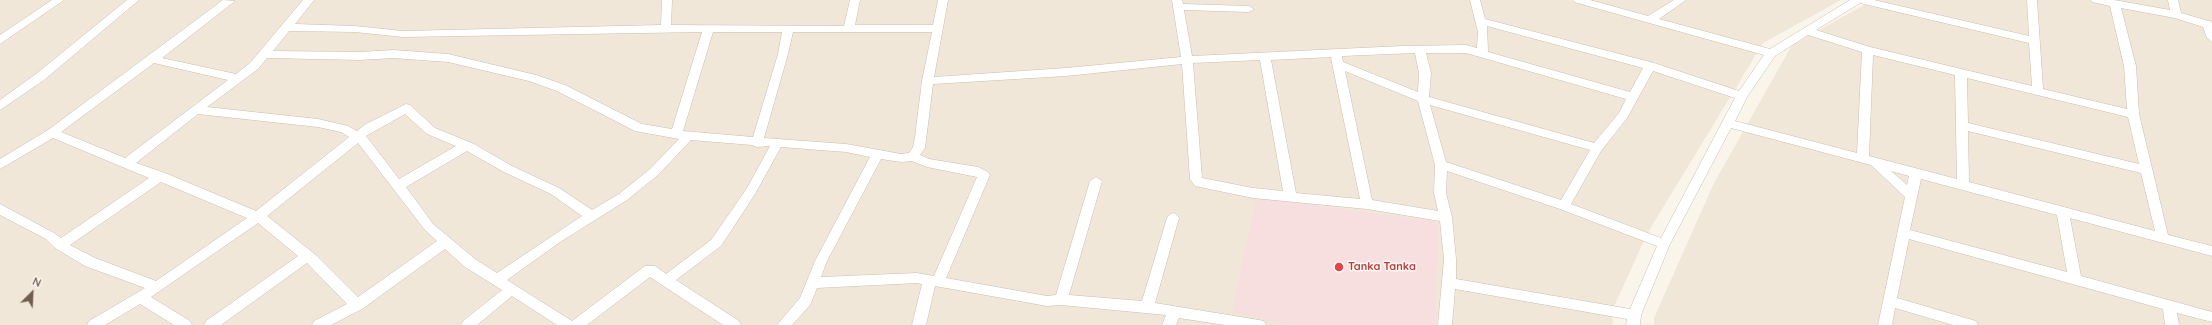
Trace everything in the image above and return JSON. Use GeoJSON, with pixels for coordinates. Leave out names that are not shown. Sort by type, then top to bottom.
{"type":"FeatureCollection","features":[{"type":"Feature","properties":{"kind":"street"},"geometry":{"type":"LineString","coordinates":[[0,40],[59,0]]}},
{"type":"Feature","properties":{"kind":"street"},"geometry":{"type":"LineString","coordinates":[[0,106],[40,77],[134,0]]}},
{"type":"Feature","properties":{"kind":"street"},"geometry":{"type":"LineString","coordinates":[[0,165],[52,133],[230,1],[228,0]]}},
{"type":"Feature","properties":{"kind":"street"},"geometry":{"type":"LineString","coordinates":[[127,164],[236,78],[254,66],[309,0]]}},
{"type":"Feature","properties":{"kind":"street"},"geometry":{"type":"LineString","coordinates":[[666,28],[667,0]]}},
{"type":"Feature","properties":{"kind":"street"},"geometry":{"type":"LineString","coordinates":[[849,29],[855,0]]}},
{"type":"Feature","properties":{"kind":"street"},"geometry":{"type":"LineString","coordinates":[[913,157],[919,148],[928,81],[943,0]]}},
{"type":"Feature","properties":{"kind":"street"},"geometry":{"type":"LineString","coordinates":[[1475,0],[1483,32],[1482,53]]}},
{"type":"Feature","properties":{"kind":"street"},"geometry":{"type":"LineString","coordinates":[[1578,0],[1771,53]]}},
{"type":"Feature","properties":{"kind":"street"},"geometry":{"type":"LineString","coordinates":[[1650,19],[1682,0]]}},
{"type":"Feature","properties":{"kind":"street"},"geometry":{"type":"LineString","coordinates":[[1449,283],[1633,320],[1664,244],[1742,96],[1771,53],[1859,0],[2035,41]]}},
{"type":"Feature","properties":{"kind":"street"},"geometry":{"type":"LineString","coordinates":[[2032,0],[2038,91]]}},
{"type":"Feature","properties":{"kind":"street"},"geometry":{"type":"LineString","coordinates":[[2096,0],[2176,15],[2210,25],[2212,38]]}},
{"type":"Feature","properties":{"kind":"street"},"geometry":{"type":"LineString","coordinates":[[2173,0],[2176,15]]}},
{"type":"Feature","properties":{"kind":"street"},"geometry":{"type":"LineString","coordinates":[[1249,9],[1178,4],[1187,60],[1196,179],[1198,183],[1253,192],[1367,204],[1446,217]]}},
{"type":"Feature","properties":{"kind":"street"},"geometry":{"type":"LineString","coordinates":[[2115,4],[2130,66],[2133,114],[2163,239]]}},
{"type":"Feature","properties":{"kind":"street"},"geometry":{"type":"LineString","coordinates":[[1481,21],[1650,66],[1742,96]]}},
{"type":"Feature","properties":{"kind":"street"},"geometry":{"type":"LineString","coordinates":[[286,27],[355,29],[403,34],[666,28],[938,28]]}},
{"type":"Feature","properties":{"kind":"street"},"geometry":{"type":"LineString","coordinates":[[497,280],[623,197],[654,172],[682,135],[709,28]]}},
{"type":"Feature","properties":{"kind":"street"},"geometry":{"type":"LineString","coordinates":[[757,143],[783,54],[788,28]]}},
{"type":"Feature","properties":{"kind":"street"},"geometry":{"type":"LineString","coordinates":[[1806,31],[1868,50],[2133,114]]}},
{"type":"Feature","properties":{"kind":"street"},"geometry":{"type":"LineString","coordinates":[[928,81],[1066,72],[1140,63],[1187,60],[1265,56],[1337,58],[1420,50],[1466,49],[1632,97]]}},
{"type":"Feature","properties":{"kind":"street"},"geometry":{"type":"LineString","coordinates":[[1420,50],[1425,73],[1423,99],[1441,165],[1440,193],[1446,217],[1450,259],[1445,325]]}},
{"type":"Feature","properties":{"kind":"street"},"geometry":{"type":"LineString","coordinates":[[1868,50],[1868,161]]}},
{"type":"Feature","properties":{"kind":"street"},"geometry":{"type":"LineString","coordinates":[[264,54],[360,56],[393,54],[448,58],[532,78],[561,88],[640,128],[682,135],[757,143],[846,148],[877,154],[913,157],[927,163],[978,171],[984,176],[967,219],[934,280],[919,325]]}},
{"type":"Feature","properties":{"kind":"street"},"geometry":{"type":"LineString","coordinates":[[1265,56],[1290,196]]}},
{"type":"Feature","properties":{"kind":"street"},"geometry":{"type":"LineString","coordinates":[[1337,58],[1423,99],[1597,148]]}},
{"type":"Feature","properties":{"kind":"street"},"geometry":{"type":"LineString","coordinates":[[1337,58],[1367,204]]}},
{"type":"Feature","properties":{"kind":"street"},"geometry":{"type":"LineString","coordinates":[[152,59],[236,78]]}},
{"type":"Feature","properties":{"kind":"street"},"geometry":{"type":"LineString","coordinates":[[1564,206],[1597,148],[1623,115],[1650,66]]}},
{"type":"Feature","properties":{"kind":"street"},"geometry":{"type":"LineString","coordinates":[[1961,72],[1963,186]]}},
{"type":"Feature","properties":{"kind":"street"},"geometry":{"type":"LineString","coordinates":[[94,325],[139,296],[157,287],[257,217],[356,136],[406,108],[431,130],[555,191],[592,217]]}},
{"type":"Feature","properties":{"kind":"street"},"geometry":{"type":"LineString","coordinates":[[196,110],[318,123],[344,129],[362,139],[429,227],[445,242],[470,262],[568,325]]}},
{"type":"Feature","properties":{"kind":"street"},"geometry":{"type":"LineString","coordinates":[[1727,123],[2212,251]]}},
{"type":"Feature","properties":{"kind":"street"},"geometry":{"type":"LineString","coordinates":[[1962,126],[2146,170]]}},
{"type":"Feature","properties":{"kind":"street"},"geometry":{"type":"LineString","coordinates":[[52,133],[127,164],[161,176],[257,217],[307,256],[357,305]]}},
{"type":"Feature","properties":{"kind":"street"},"geometry":{"type":"LineString","coordinates":[[667,280],[716,243],[751,191],[777,144]]}},
{"type":"Feature","properties":{"kind":"street"},"geometry":{"type":"LineString","coordinates":[[398,186],[466,146]]}},
{"type":"Feature","properties":{"kind":"street"},"geometry":{"type":"LineString","coordinates":[[784,325],[805,301],[814,283],[821,261],[877,154]]}},
{"type":"Feature","properties":{"kind":"street"},"geometry":{"type":"LineString","coordinates":[[1868,161],[1910,196]]}},
{"type":"Feature","properties":{"kind":"street"},"geometry":{"type":"LineString","coordinates":[[1441,165],[1564,206],[1664,244]]}},
{"type":"Feature","properties":{"kind":"street"},"geometry":{"type":"LineString","coordinates":[[1885,325],[1891,301],[1910,196],[1916,174]]}},
{"type":"Feature","properties":{"kind":"street"},"geometry":{"type":"LineString","coordinates":[[60,245],[161,176]]}},
{"type":"Feature","properties":{"kind":"street"},"geometry":{"type":"LineString","coordinates":[[1061,300],[1096,181]]}},
{"type":"Feature","properties":{"kind":"street"},"geometry":{"type":"LineString","coordinates":[[0,209],[50,236],[60,245],[90,262],[157,287]]}},
{"type":"Feature","properties":{"kind":"street"},"geometry":{"type":"LineString","coordinates":[[2063,212],[2075,280]]}},
{"type":"Feature","properties":{"kind":"street"},"geometry":{"type":"LineString","coordinates":[[1147,307],[1173,218]]}},
{"type":"Feature","properties":{"kind":"street"},"geometry":{"type":"LineString","coordinates":[[1904,233],[2212,317]]}},
{"type":"Feature","properties":{"kind":"street"},"geometry":{"type":"LineString","coordinates":[[319,325],[357,305],[445,242]]}},
{"type":"Feature","properties":{"kind":"street"},"geometry":{"type":"LineString","coordinates":[[210,325],[307,256]]}},
{"type":"Feature","properties":{"kind":"street"},"geometry":{"type":"LineString","coordinates":[[577,325],[650,270],[734,325]]}},
{"type":"Feature","properties":{"kind":"street"},"geometry":{"type":"LineString","coordinates":[[814,283],[917,278],[1047,301],[1061,300],[1147,307],[1260,325]]}},
{"type":"Feature","properties":{"kind":"street"},"geometry":{"type":"LineString","coordinates":[[468,325],[512,289]]}},
{"type":"Feature","properties":{"kind":"street"},"geometry":{"type":"LineString","coordinates":[[139,296],[185,325]]}},
{"type":"Feature","properties":{"kind":"street"},"geometry":{"type":"LineString","coordinates":[[1891,301],[1964,324]]}},
{"type":"Feature","properties":{"kind":"street"},"geometry":{"type":"LineString","coordinates":[[2169,306],[2172,325]]}},
{"type":"Feature","properties":{"kind":"street"},"geometry":{"type":"LineString","coordinates":[[1169,325],[1175,311]]}},
{"type":"Feature","properties":{"kind":"shaded area"},"geometry":{"type":"Polygon","coordinates":[[[0,0],[1841,0],[1763,43],[1647,234],[1612,311],[1613,325],[0,325],[0,0]]]}},
{"type":"Feature","properties":{"kind":"shaded area"},"geometry":{"type":"Polygon","coordinates":[[[1873,0],[2212,0],[2212,325],[1654,325],[1654,318],[1714,183],[1792,45],[1873,0]]]}},
{"type":"Feature","properties":{"kind":"shaded area","name":"Tanka Tanka"},"geometry":{"type":"Polygon","coordinates":[[[1256,197],[1438,222],[1435,325],[1288,325],[1232,312],[1256,197]]]}},
{"type":"Feature","properties":{"kind":"place","name":"Tanka Tanka"},"geometry":{"type":"Point","coordinates":[1339,267]}}]}
